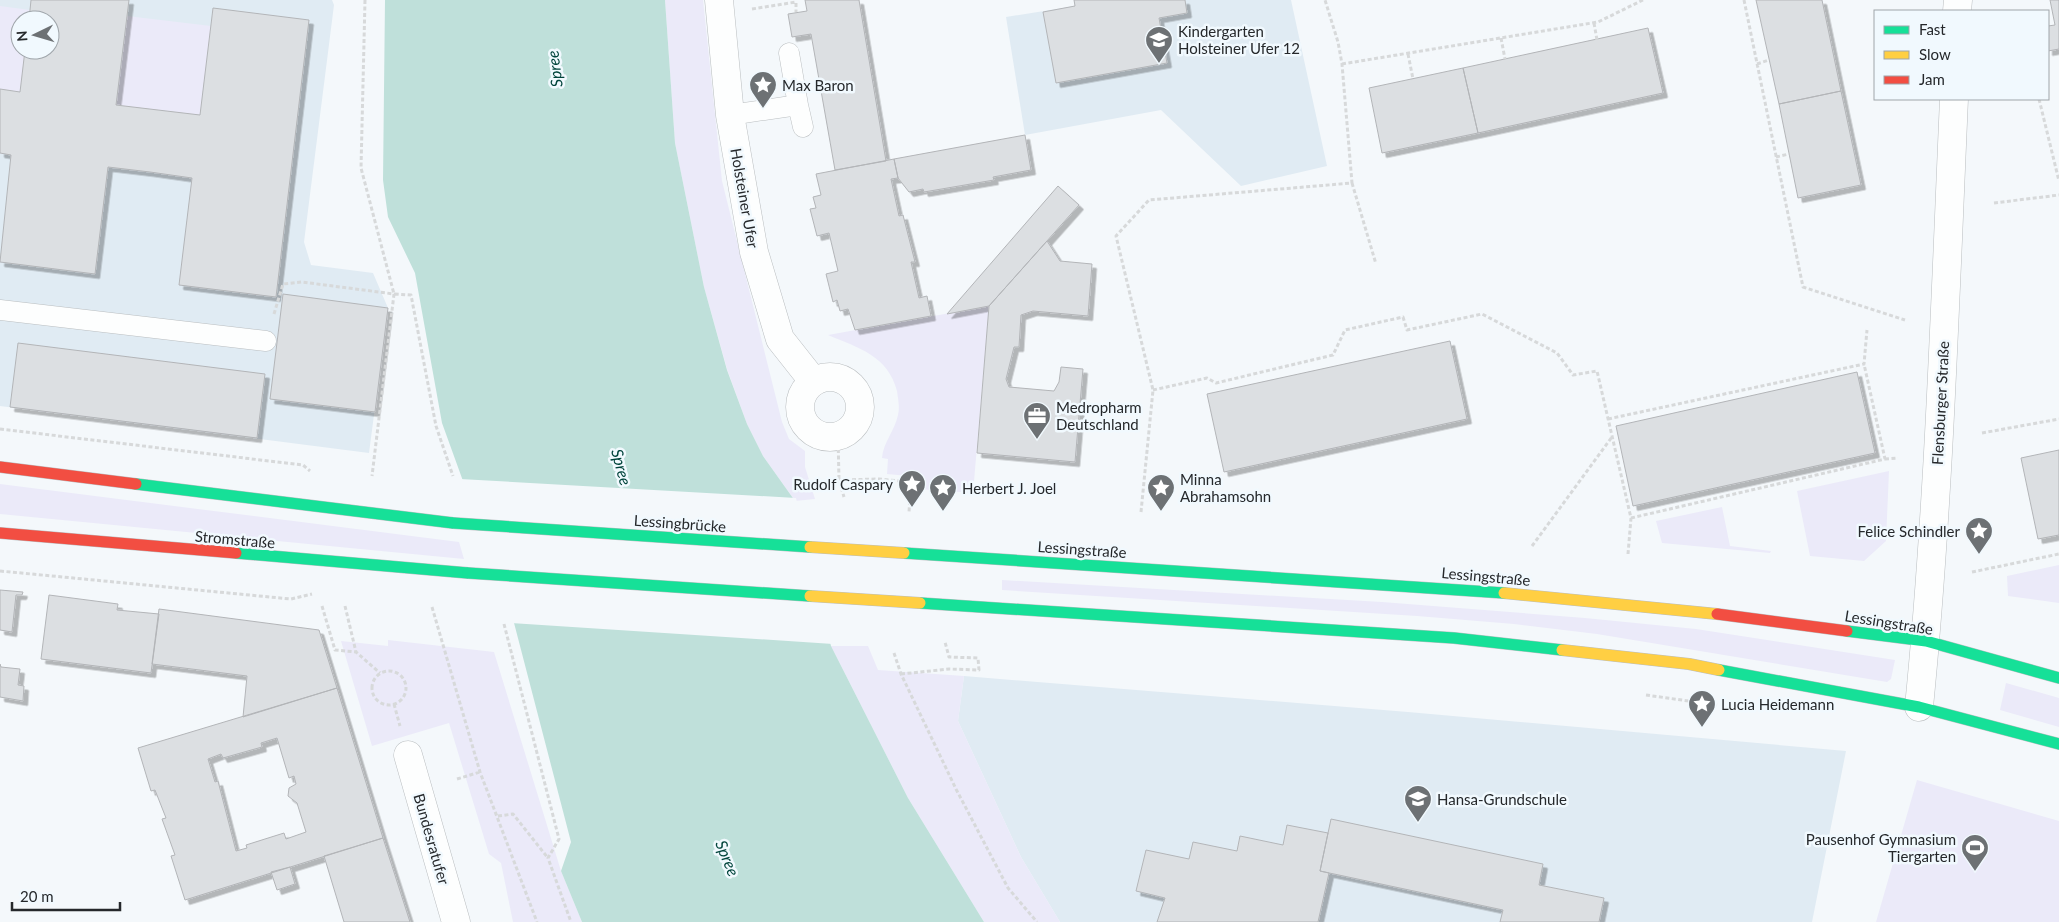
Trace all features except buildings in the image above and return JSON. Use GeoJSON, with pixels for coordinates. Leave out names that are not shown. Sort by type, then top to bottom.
{"type":"FeatureCollection","features":[{"type":"Feature","properties":{"kind":"main road","name":"Lessingbrücke"},"geometry":{"type":"LineString","coordinates":[[0,467],[453,523],[904,553]]}},
{"type":"Feature","properties":{"kind":"main road","name":"Stromstraße"},"geometry":{"type":"LineString","coordinates":[[0,533],[468,573],[1464,639],[1689,664],[1920,707]]}},
{"type":"Feature","properties":{"kind":"main road","name":"Lessingstraße"},"geometry":{"type":"LineString","coordinates":[[904,553],[1443,587],[1686,610],[1926,642],[2059,678]]}},
{"type":"Feature","properties":{"kind":"main road"},"geometry":{"type":"LineString","coordinates":[[1920,707],[2059,744]]}},
{"type":"Feature","properties":{"kind":"street","name":"Holsteiner Ufer"},"geometry":{"type":"LineString","coordinates":[[719,7],[730,115],[754,252],[780,339],[814,382]]}},
{"type":"Feature","properties":{"kind":"street","name":"Flensburger Straße"},"geometry":{"type":"LineString","coordinates":[[1920,707],[1926,642],[1944,322],[1954,100]]}},
{"type":"Feature","properties":{"kind":"street"},"geometry":{"type":"LineString","coordinates":[[826,378],[839,378],[850,385],[858,395],[860,408],[858,420],[849,430],[838,436],[821,435],[808,427],[804,422],[801,404],[803,395],[814,382],[826,378]]}},
{"type":"Feature","properties":{"kind":"street","name":"Bundesratufer"},"geometry":{"type":"LineString","coordinates":[[408,755],[456,922]]}},
{"type":"Feature","properties":{"kind":"lane"},"geometry":{"type":"LineString","coordinates":[[789,53],[802,127]]}},
{"type":"Feature","properties":{"kind":"lane"},"geometry":{"type":"LineString","coordinates":[[730,115],[798,105]]}},
{"type":"Feature","properties":{"kind":"lane"},"geometry":{"type":"LineString","coordinates":[[0,310],[266,341]]}},
{"type":"Feature","properties":{"kind":"path"},"geometry":{"type":"LineString","coordinates":[[365,0],[361,168],[394,294],[372,476]]}},
{"type":"Feature","properties":{"kind":"path"},"geometry":{"type":"LineString","coordinates":[[1324,0],[1338,42],[1342,64],[1352,183],[1376,264]]}},
{"type":"Feature","properties":{"kind":"path"},"geometry":{"type":"LineString","coordinates":[[1342,64],[1594,23],[1643,0]]}},
{"type":"Feature","properties":{"kind":"path"},"geometry":{"type":"LineString","coordinates":[[1744,0],[1803,287],[1905,320]]}},
{"type":"Feature","properties":{"kind":"path"},"geometry":{"type":"LineString","coordinates":[[719,7],[796,2],[796,12]]}},
{"type":"Feature","properties":{"kind":"path"},"geometry":{"type":"LineString","coordinates":[[1594,23],[1597,40]]}},
{"type":"Feature","properties":{"kind":"path"},"geometry":{"type":"LineString","coordinates":[[1501,38],[1505,59]]}},
{"type":"Feature","properties":{"kind":"path"},"geometry":{"type":"LineString","coordinates":[[1408,54],[1413,79]]}},
{"type":"Feature","properties":{"kind":"path"},"geometry":{"type":"LineString","coordinates":[[1757,64],[1769,60]]}},
{"type":"Feature","properties":{"kind":"path"},"geometry":{"type":"LineString","coordinates":[[2039,100],[2059,181]]}},
{"type":"Feature","properties":{"kind":"path"},"geometry":{"type":"LineString","coordinates":[[1776,157],[1789,154]]}},
{"type":"Feature","properties":{"kind":"path"},"geometry":{"type":"LineString","coordinates":[[1141,512],[1153,390],[1116,236],[1148,200],[1352,183]]}},
{"type":"Feature","properties":{"kind":"path"},"geometry":{"type":"LineString","coordinates":[[1994,203],[2059,195]]}},
{"type":"Feature","properties":{"kind":"path"},"geometry":{"type":"LineString","coordinates":[[283,284],[302,282],[411,295],[436,426],[453,476]]}},
{"type":"Feature","properties":{"kind":"path"},"geometry":{"type":"LineString","coordinates":[[1153,390],[1207,378],[1216,383],[1332,355],[1345,330],[1403,317],[1407,330],[1482,314],[1557,353],[1574,375],[1597,372],[1631,518],[1628,554]]}},
{"type":"Feature","properties":{"kind":"path"},"geometry":{"type":"LineString","coordinates":[[1867,330],[1864,364],[1885,459]]}},
{"type":"Feature","properties":{"kind":"path"},"geometry":{"type":"LineString","coordinates":[[1608,419],[1864,364]]}},
{"type":"Feature","properties":{"kind":"path"},"geometry":{"type":"LineString","coordinates":[[1982,433],[2059,419]]}},
{"type":"Feature","properties":{"kind":"path"},"geometry":{"type":"LineString","coordinates":[[838,436],[839,480],[844,497]]}},
{"type":"Feature","properties":{"kind":"path"},"geometry":{"type":"LineString","coordinates":[[1532,546],[1612,437]]}},
{"type":"Feature","properties":{"kind":"path"},"geometry":{"type":"LineString","coordinates":[[1631,518],[1885,459],[1898,458]]}},
{"type":"Feature","properties":{"kind":"path"},"geometry":{"type":"LineString","coordinates":[[839,480],[879,479],[911,482],[909,512]]}},
{"type":"Feature","properties":{"kind":"path"},"geometry":{"type":"LineString","coordinates":[[1972,572],[2059,554]]}},
{"type":"Feature","properties":{"kind":"path"},"geometry":{"type":"LineString","coordinates":[[322,606],[335,650],[356,652]]}},
{"type":"Feature","properties":{"kind":"path"},"geometry":{"type":"LineString","coordinates":[[345,606],[356,652],[380,673]]}},
{"type":"Feature","properties":{"kind":"path"},"geometry":{"type":"LineString","coordinates":[[432,607],[480,772],[536,922]]}},
{"type":"Feature","properties":{"kind":"path"},"geometry":{"type":"LineString","coordinates":[[504,624],[559,839],[548,858]]}},
{"type":"Feature","properties":{"kind":"path"},"geometry":{"type":"LineString","coordinates":[[901,674],[949,669],[979,670],[978,658],[949,657],[945,642]]}},
{"type":"Feature","properties":{"kind":"path"},"geometry":{"type":"LineString","coordinates":[[894,653],[901,674],[956,789],[1008,888],[1037,922]]}},
{"type":"Feature","properties":{"kind":"path"},"geometry":{"type":"LineString","coordinates":[[392,671],[402,676],[405,681],[405,692],[400,701],[384,704],[375,697],[373,681],[380,673],[392,671]]}},
{"type":"Feature","properties":{"kind":"path"},"geometry":{"type":"LineString","coordinates":[[1644,694],[1718,705]]}},
{"type":"Feature","properties":{"kind":"path"},"geometry":{"type":"LineString","coordinates":[[456,779],[480,772]]}},
{"type":"Feature","properties":{"kind":"path"},"geometry":{"type":"LineString","coordinates":[[498,816],[513,814],[548,858],[571,922]]}},
{"type":"Feature","properties":{"kind":"shaded area"},"geometry":{"type":"Polygon","coordinates":[[[0,0],[332,0],[334,5],[304,242],[311,265],[373,273],[388,308],[369,453],[0,406],[0,0]]]}},
{"type":"Feature","properties":{"kind":"shaded area"},"geometry":{"type":"Polygon","coordinates":[[[665,0],[703,0],[722,181],[782,422],[789,439],[805,451],[805,467],[815,499],[795,501],[763,456],[747,424],[727,369],[704,287],[675,143],[665,0]]]}},
{"type":"Feature","properties":{"kind":"shaded area","name":"Kindergarten Holsteiner Ufer 12"},"geometry":{"type":"Polygon","coordinates":[[[1074,0],[1291,0],[1327,166],[1241,186],[1161,110],[1025,135],[1006,17],[1075,6],[1074,0]]]}},
{"type":"Feature","properties":{"kind":"shaded area"},"geometry":{"type":"Polygon","coordinates":[[[0,6],[30,10],[10,10],[10,60],[24,60],[20,92],[0,89],[0,6]]]}},
{"type":"Feature","properties":{"kind":"shaded area"},"geometry":{"type":"Polygon","coordinates":[[[127,16],[211,26],[200,115],[116,105],[127,16]]]}},
{"type":"Feature","properties":{"kind":"shaded area"},"geometry":{"type":"Polygon","coordinates":[[[989,306],[973,493],[918,489],[919,477],[887,474],[888,459],[882,458],[883,452],[899,409],[897,391],[893,379],[887,369],[871,355],[851,344],[828,335],[989,306]]]}},
{"type":"Feature","properties":{"kind":"shaded area"},"geometry":{"type":"Polygon","coordinates":[[[1889,471],[1886,541],[1864,561],[1810,556],[1797,491],[1889,471]]]}},
{"type":"Feature","properties":{"kind":"shaded area"},"geometry":{"type":"Polygon","coordinates":[[[0,484],[459,542],[464,559],[0,514],[0,484]]]}},
{"type":"Feature","properties":{"kind":"shaded area"},"geometry":{"type":"Polygon","coordinates":[[[1722,507],[1730,546],[1771,551],[1770,553],[1662,543],[1656,521],[1722,507]]]}},
{"type":"Feature","properties":{"kind":"shaded area"},"geometry":{"type":"Polygon","coordinates":[[[2059,565],[2059,603],[2008,596],[2007,576],[2059,565]]]}},
{"type":"Feature","properties":{"kind":"shaded area"},"geometry":{"type":"Polygon","coordinates":[[[1002,580],[1382,602],[1585,618],[1696,629],[1895,660],[1891,679],[1887,682],[1597,634],[1514,624],[1417,616],[1002,590],[1002,580]]]}},
{"type":"Feature","properties":{"kind":"shaded area"},"geometry":{"type":"Polygon","coordinates":[[[388,640],[494,652],[561,871],[582,922],[513,922],[501,863],[489,854],[449,723],[372,746],[341,641],[388,646],[388,640]]]}},
{"type":"Feature","properties":{"kind":"shaded area"},"geometry":{"type":"Polygon","coordinates":[[[831,646],[868,646],[878,670],[964,676],[958,721],[1021,857],[1060,922],[984,922],[908,798],[831,646]]]}},
{"type":"Feature","properties":{"kind":"shaded area","name":"Hansa-Grundschule"},"geometry":{"type":"Polygon","coordinates":[[[964,676],[1408,712],[1846,751],[1812,922],[1060,922],[1021,857],[958,721],[964,676]]]}},
{"type":"Feature","properties":{"kind":"shaded area"},"geometry":{"type":"Polygon","coordinates":[[[2006,683],[2059,698],[2059,727],[2000,710],[2006,683]]]}},
{"type":"Feature","properties":{"kind":"shaded area","name":"Pausenhof Gymnasium Tiergarten"},"geometry":{"type":"Polygon","coordinates":[[[1917,780],[2059,821],[2059,922],[1876,922],[1917,780]]]}},
{"type":"Feature","properties":{"kind":"water","name":"Spree"},"geometry":{"type":"Polygon","coordinates":[[[385,0],[665,0],[675,143],[704,287],[727,370],[747,424],[763,456],[795,501],[831,646],[908,798],[984,922],[582,922],[561,871],[571,842],[513,619],[442,423],[415,273],[388,217],[383,180],[385,0]]]}},
{"type":"Feature","properties":{"kind":"pier"},"geometry":{"type":"Polygon","coordinates":[[[460,479],[796,498],[833,644],[511,623],[460,479]]]}},
{"type":"Feature","properties":{"kind":"traffic: fast"},"geometry":{"type":"LineString","coordinates":[[136,484],[453,523]]}},
{"type":"Feature","properties":{"kind":"traffic: fast"},"geometry":{"type":"LineString","coordinates":[[453,523],[810,547]]}},
{"type":"Feature","properties":{"kind":"traffic: fast"},"geometry":{"type":"LineString","coordinates":[[236,553],[468,573]]}},
{"type":"Feature","properties":{"kind":"traffic: fast"},"geometry":{"type":"LineString","coordinates":[[904,553],[1504,593]]}},
{"type":"Feature","properties":{"kind":"traffic: fast"},"geometry":{"type":"LineString","coordinates":[[468,573],[810,596]]}},
{"type":"Feature","properties":{"kind":"traffic: fast"},"geometry":{"type":"LineString","coordinates":[[920,603],[1454,638],[1562,650]]}},
{"type":"Feature","properties":{"kind":"traffic: fast"},"geometry":{"type":"LineString","coordinates":[[1847,631],[1926,641],[2059,678]]}},
{"type":"Feature","properties":{"kind":"traffic: fast"},"geometry":{"type":"LineString","coordinates":[[1719,670],[1919,707],[2059,744]]}},
{"type":"Feature","properties":{"kind":"traffic: slow"},"geometry":{"type":"LineString","coordinates":[[810,547],[904,553]]}},
{"type":"Feature","properties":{"kind":"traffic: slow"},"geometry":{"type":"LineString","coordinates":[[1504,593],[1717,614]]}},
{"type":"Feature","properties":{"kind":"traffic: slow"},"geometry":{"type":"LineString","coordinates":[[810,596],[920,603]]}},
{"type":"Feature","properties":{"kind":"traffic: slow"},"geometry":{"type":"LineString","coordinates":[[1562,650],[1689,664],[1719,670]]}},
{"type":"Feature","properties":{"kind":"traffic: jam"},"geometry":{"type":"LineString","coordinates":[[0,467],[136,484]]}},
{"type":"Feature","properties":{"kind":"traffic: jam"},"geometry":{"type":"LineString","coordinates":[[0,533],[236,553]]}},
{"type":"Feature","properties":{"kind":"traffic: jam"},"geometry":{"type":"LineString","coordinates":[[1717,614],[1847,631]]}},
{"type":"Feature","properties":{"kind":"place","name":"Kindergarten Holsteiner Ufer 12"},"geometry":{"type":"Point","coordinates":[1159,64]}},
{"type":"Feature","properties":{"kind":"place","name":"Max Baron"},"geometry":{"type":"Point","coordinates":[763,109]}},
{"type":"Feature","properties":{"kind":"place","name":"Medropharm Deutschland"},"geometry":{"type":"Point","coordinates":[1037,440]}},
{"type":"Feature","properties":{"kind":"place","name":"Rudolf Caspary"},"geometry":{"type":"Point","coordinates":[912,508]}},
{"type":"Feature","properties":{"kind":"place","name":"Herbert J. Joel"},"geometry":{"type":"Point","coordinates":[943,512]}},
{"type":"Feature","properties":{"kind":"place","name":"Minna Abrahamsohn"},"geometry":{"type":"Point","coordinates":[1161,512]}},
{"type":"Feature","properties":{"kind":"place","name":"Felice Schindler"},"geometry":{"type":"Point","coordinates":[1979,555]}},
{"type":"Feature","properties":{"kind":"place","name":"Lucia Heidemann"},"geometry":{"type":"Point","coordinates":[1702,728]}},
{"type":"Feature","properties":{"kind":"place","name":"Hansa-Grundschule"},"geometry":{"type":"Point","coordinates":[1418,823]}},
{"type":"Feature","properties":{"kind":"place","name":"Pausenhof Gymnasium Tiergarten"},"geometry":{"type":"Point","coordinates":[1975,872]}}]}
